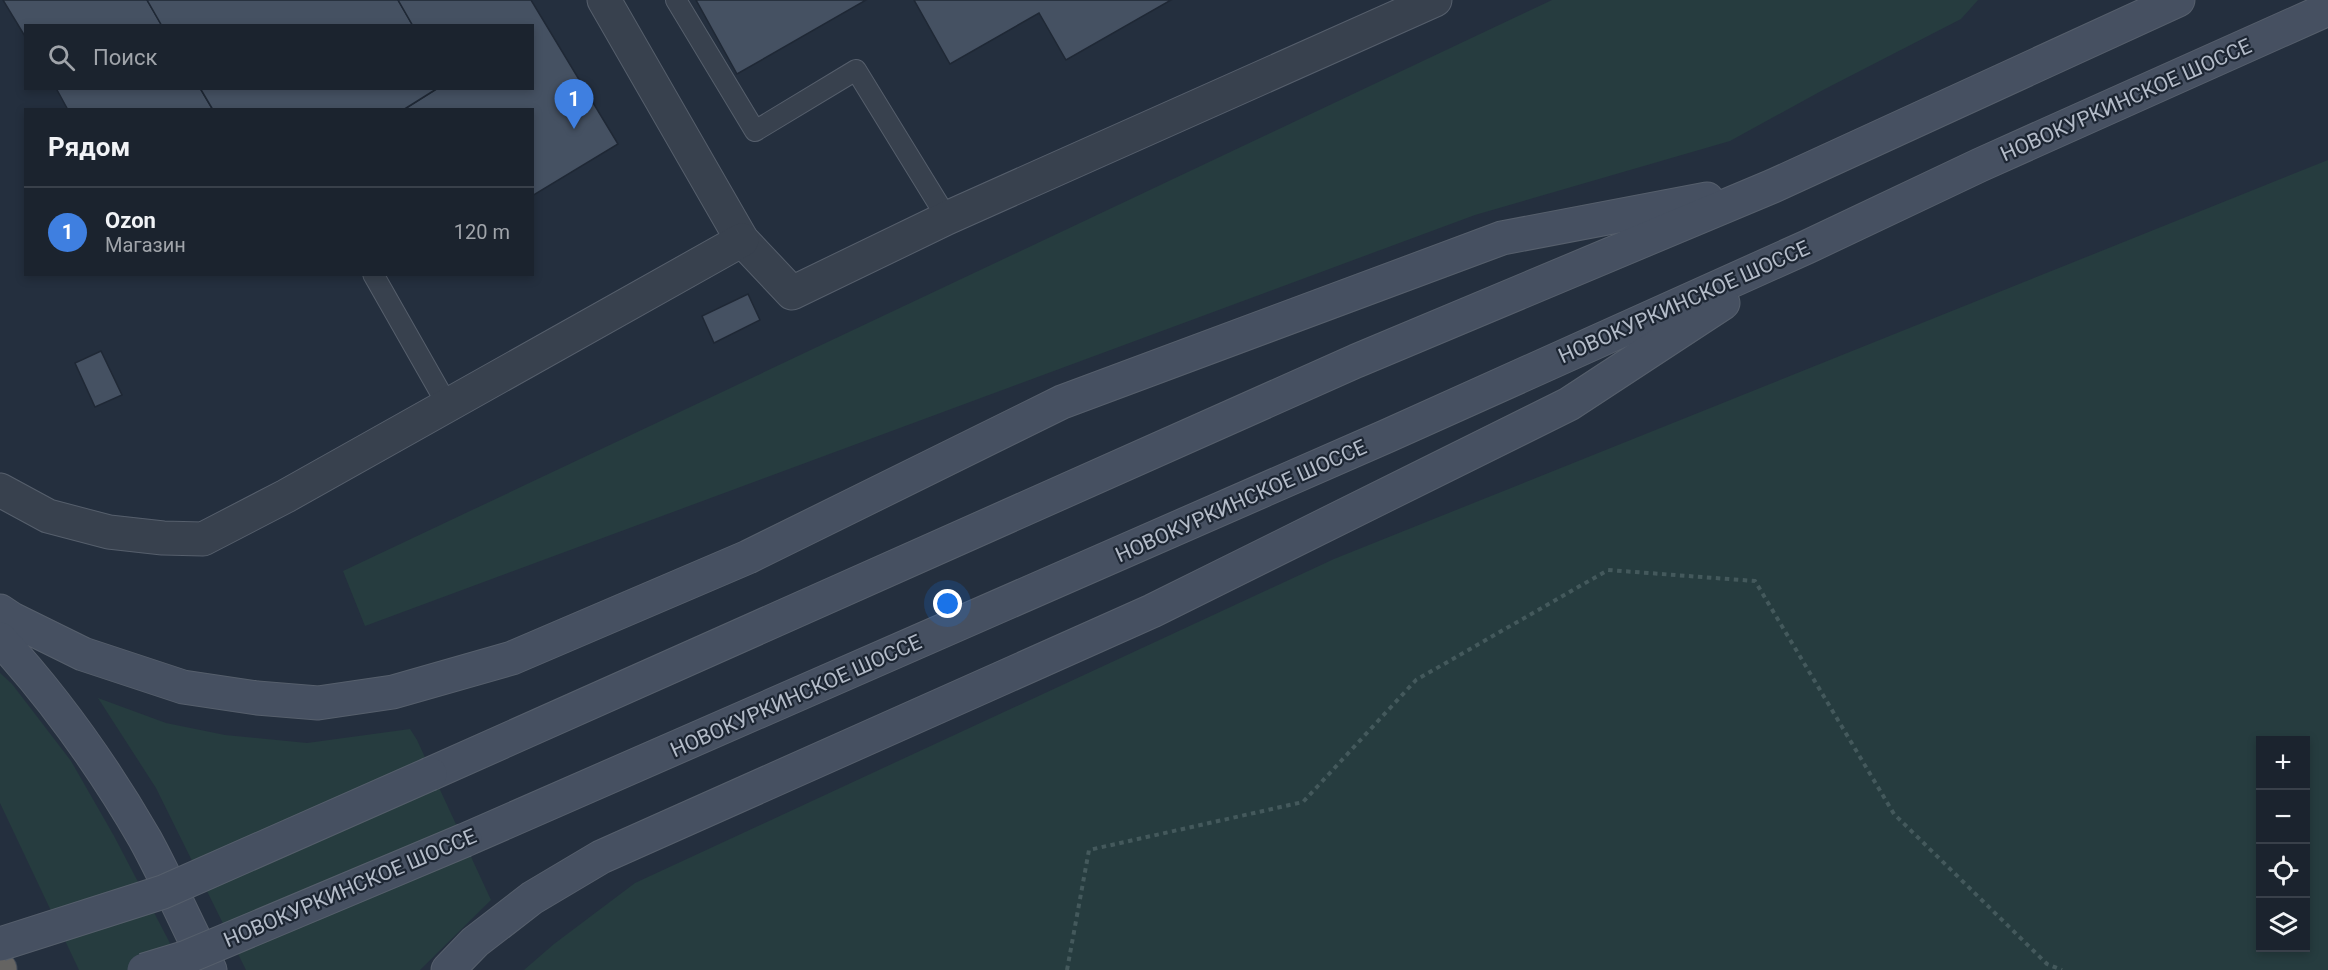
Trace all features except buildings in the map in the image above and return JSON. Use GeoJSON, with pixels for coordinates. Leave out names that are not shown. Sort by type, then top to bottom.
{"type":"FeatureCollection","features":[{"type":"Feature","properties":{"kind":"main road"},"geometry":{"type":"LineString","coordinates":[[0,944],[163,892],[1356,361],[1773,186],[2178,0]]}},
{"type":"Feature","properties":{"kind":"main road","name":"НОВОКУРКИНСКОЕ ШОССЕ"},"geometry":{"type":"LineString","coordinates":[[144,970],[187,957],[465,840],[1388,436],[1807,247],[1980,165],[2328,9]]}},
{"type":"Feature","properties":{"kind":"main road"},"geometry":{"type":"LineString","coordinates":[[0,612],[83,654],[183,687],[318,704],[393,692],[512,658],[748,557],[1062,402],[1502,238],[1773,186]]}},
{"type":"Feature","properties":{"kind":"main road"},"geometry":{"type":"LineString","coordinates":[[448,970],[475,942],[532,898],[601,857],[1152,611],[1569,405],[1807,247]]}},
{"type":"Feature","properties":{"kind":"main road"},"geometry":{"type":"LineString","coordinates":[[0,639],[26,667],[70,724],[145,839],[210,970]]}},
{"type":"Feature","properties":{"kind":"street"},"geometry":{"type":"LineString","coordinates":[[604,0],[742,240],[792,293],[947,218],[1435,0]]}},
{"type":"Feature","properties":{"kind":"street"},"geometry":{"type":"LineString","coordinates":[[0,490],[48,516],[110,532],[163,538],[203,539],[286,496],[742,240]]}},
{"type":"Feature","properties":{"kind":"lane"},"geometry":{"type":"LineString","coordinates":[[676,0],[755,131],[856,69],[947,218]]}},
{"type":"Feature","properties":{"kind":"lane"},"geometry":{"type":"LineString","coordinates":[[374,276],[448,406]]}},
{"type":"Feature","properties":{"kind":"path"},"geometry":{"type":"LineString","coordinates":[[1067,970],[1089,850],[1303,802],[1416,680],[1608,570],[1755,581],[1894,814],[2047,964],[2062,970]]}},
{"type":"Feature","properties":{"kind":"green space"},"geometry":{"type":"Polygon","coordinates":[[[1552,0],[1978,0],[1961,19],[1730,141],[1475,215],[365,626],[343,571],[1552,0]]]}},
{"type":"Feature","properties":{"kind":"green space"},"geometry":{"type":"Polygon","coordinates":[[[2328,160],[2328,970],[524,970],[554,944],[635,883],[1334,559],[2328,160]]]}},
{"type":"Feature","properties":{"kind":"green space"},"geometry":{"type":"Polygon","coordinates":[[[0,673],[12,684],[71,761],[114,836],[184,970],[79,970],[0,803],[0,673]]]}},
{"type":"Feature","properties":{"kind":"green space"},"geometry":{"type":"Polygon","coordinates":[[[98,698],[166,723],[225,735],[307,743],[410,729],[491,900],[420,970],[246,970],[156,788],[98,698]]]}},
{"type":"Feature","properties":{"kind":"place","name":"Ozon"},"geometry":{"type":"Point","coordinates":[574,129]}}]}
